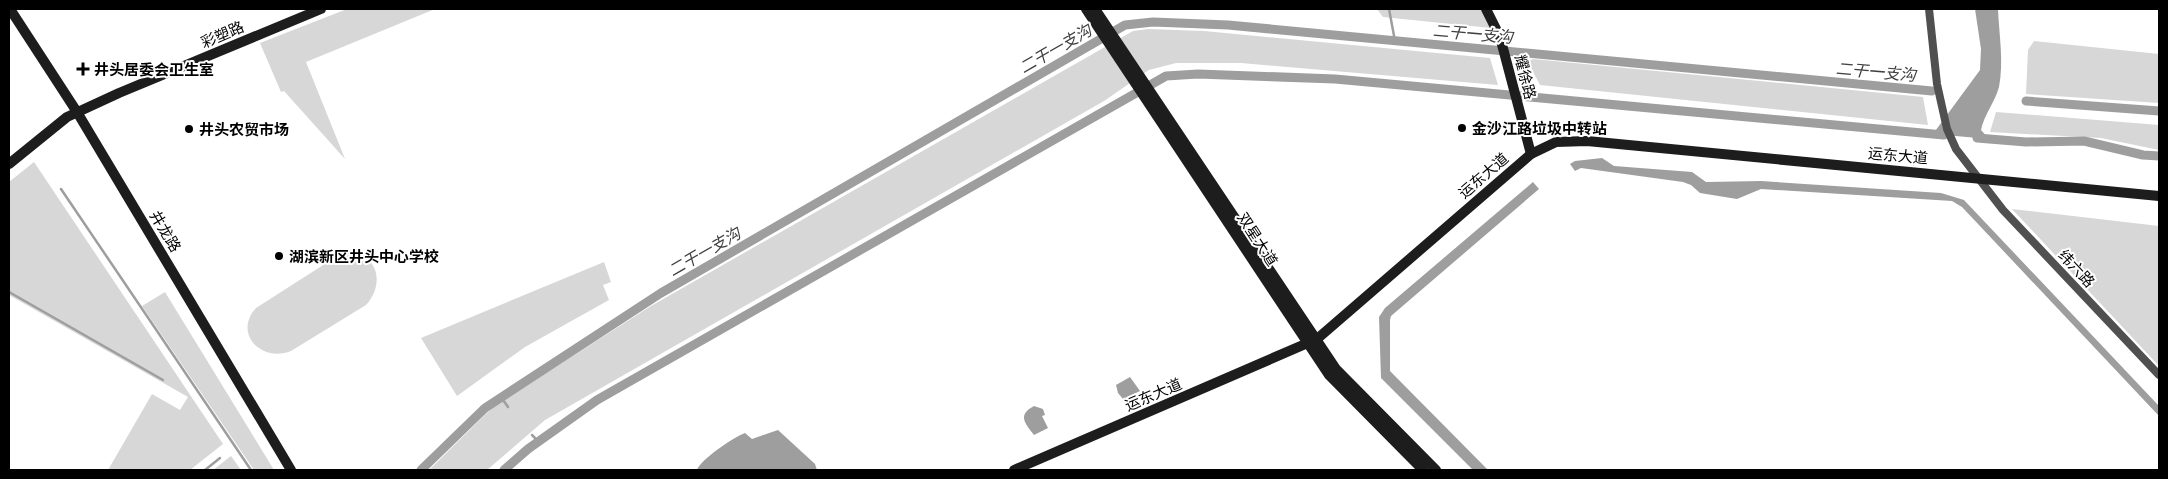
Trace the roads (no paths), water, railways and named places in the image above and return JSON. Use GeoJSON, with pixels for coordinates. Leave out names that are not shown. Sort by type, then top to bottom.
{"type":"FeatureCollection","features":[{"type":"Feature","properties":{"kind":"street","name":"井龙路"},"geometry":{"type":"LineString","coordinates":[[10,9],[77,112],[291,470]]}},
{"type":"Feature","properties":{"kind":"street","name":"彩塑路"},"geometry":{"type":"LineString","coordinates":[[9,164],[67,117],[77,112],[320,9]]}},
{"type":"Feature","properties":{"kind":"street"},"geometry":{"type":"LineString","coordinates":[[1086,9],[1099,23]]}},
{"type":"Feature","properties":{"kind":"street"},"geometry":{"type":"LineString","coordinates":[[1095,9],[1099,23]]}},
{"type":"Feature","properties":{"kind":"street","name":"耀徐路"},"geometry":{"type":"LineString","coordinates":[[1486,9],[1500,37],[1530,154]]}},
{"type":"Feature","properties":{"kind":"street","name":"纬六路"},"geometry":{"type":"LineString","coordinates":[[1929,9],[1937,84],[1947,129],[1953,144],[2003,210],[2159,375]]}},
{"type":"Feature","properties":{"kind":"street","name":"双星大道"},"geometry":{"type":"LineString","coordinates":[[1099,23],[1312,342],[1329,375],[1423,470]]}},
{"type":"Feature","properties":{"kind":"street","name":"运东大道"},"geometry":{"type":"LineString","coordinates":[[1014,470],[1312,342],[1530,154],[1556,142],[1587,141],[1978,177],[2159,196]]}},
{"type":"Feature","properties":{"kind":"street","name":"双星大道"},"geometry":{"type":"LineString","coordinates":[[1312,342],[1336,369],[1436,470]]}},
{"type":"Feature","properties":{"kind":"waterway"},"geometry":{"type":"LineString","coordinates":[[1389,9],[1395,41]]}},
{"type":"Feature","properties":{"kind":"waterway","name":"二干一支沟"},"geometry":{"type":"LineString","coordinates":[[421,470],[485,408],[661,293],[1125,25],[1153,22],[1228,25],[1932,91]]}},
{"type":"Feature","properties":{"kind":"waterway"},"geometry":{"type":"LineString","coordinates":[[504,470],[528,449],[597,400],[1166,76],[1198,74],[1335,79],[1944,135]]}},
{"type":"Feature","properties":{"kind":"waterway","name":"二干一支沟"},"geometry":{"type":"LineString","coordinates":[[2026,101],[2159,111]]}},
{"type":"Feature","properties":{"kind":"waterway"},"geometry":{"type":"LineString","coordinates":[[1977,138],[2026,142],[2084,141],[2143,155],[2159,156]]}},
{"type":"Feature","properties":{"kind":"waterway"},"geometry":{"type":"LineString","coordinates":[[61,189],[251,470]]}},
{"type":"Feature","properties":{"kind":"waterway"},"geometry":{"type":"LineString","coordinates":[[9,292],[163,380]]}},
{"type":"Feature","properties":{"kind":"waterway"},"geometry":{"type":"LineString","coordinates":[[501,397],[508,407]]}},
{"type":"Feature","properties":{"kind":"waterway"},"geometry":{"type":"LineString","coordinates":[[532,435],[538,441]]}},
{"type":"Feature","properties":{"kind":"waterway"},"geometry":{"type":"LineString","coordinates":[[205,470],[220,458]]}},
{"type":"Feature","properties":{"kind":"place","name":"井头居委会卫生室"},"geometry":{"type":"Point","coordinates":[83,69]}},
{"type":"Feature","properties":{"kind":"place","name":"金沙江路垃圾中转站"},"geometry":{"type":"Point","coordinates":[1462,128]}},
{"type":"Feature","properties":{"kind":"place","name":"井头农贸市场"},"geometry":{"type":"Point","coordinates":[189,129]}},
{"type":"Feature","properties":{"kind":"place","name":"湖滨新区井头中心学校"},"geometry":{"type":"Point","coordinates":[279,256]}}]}
